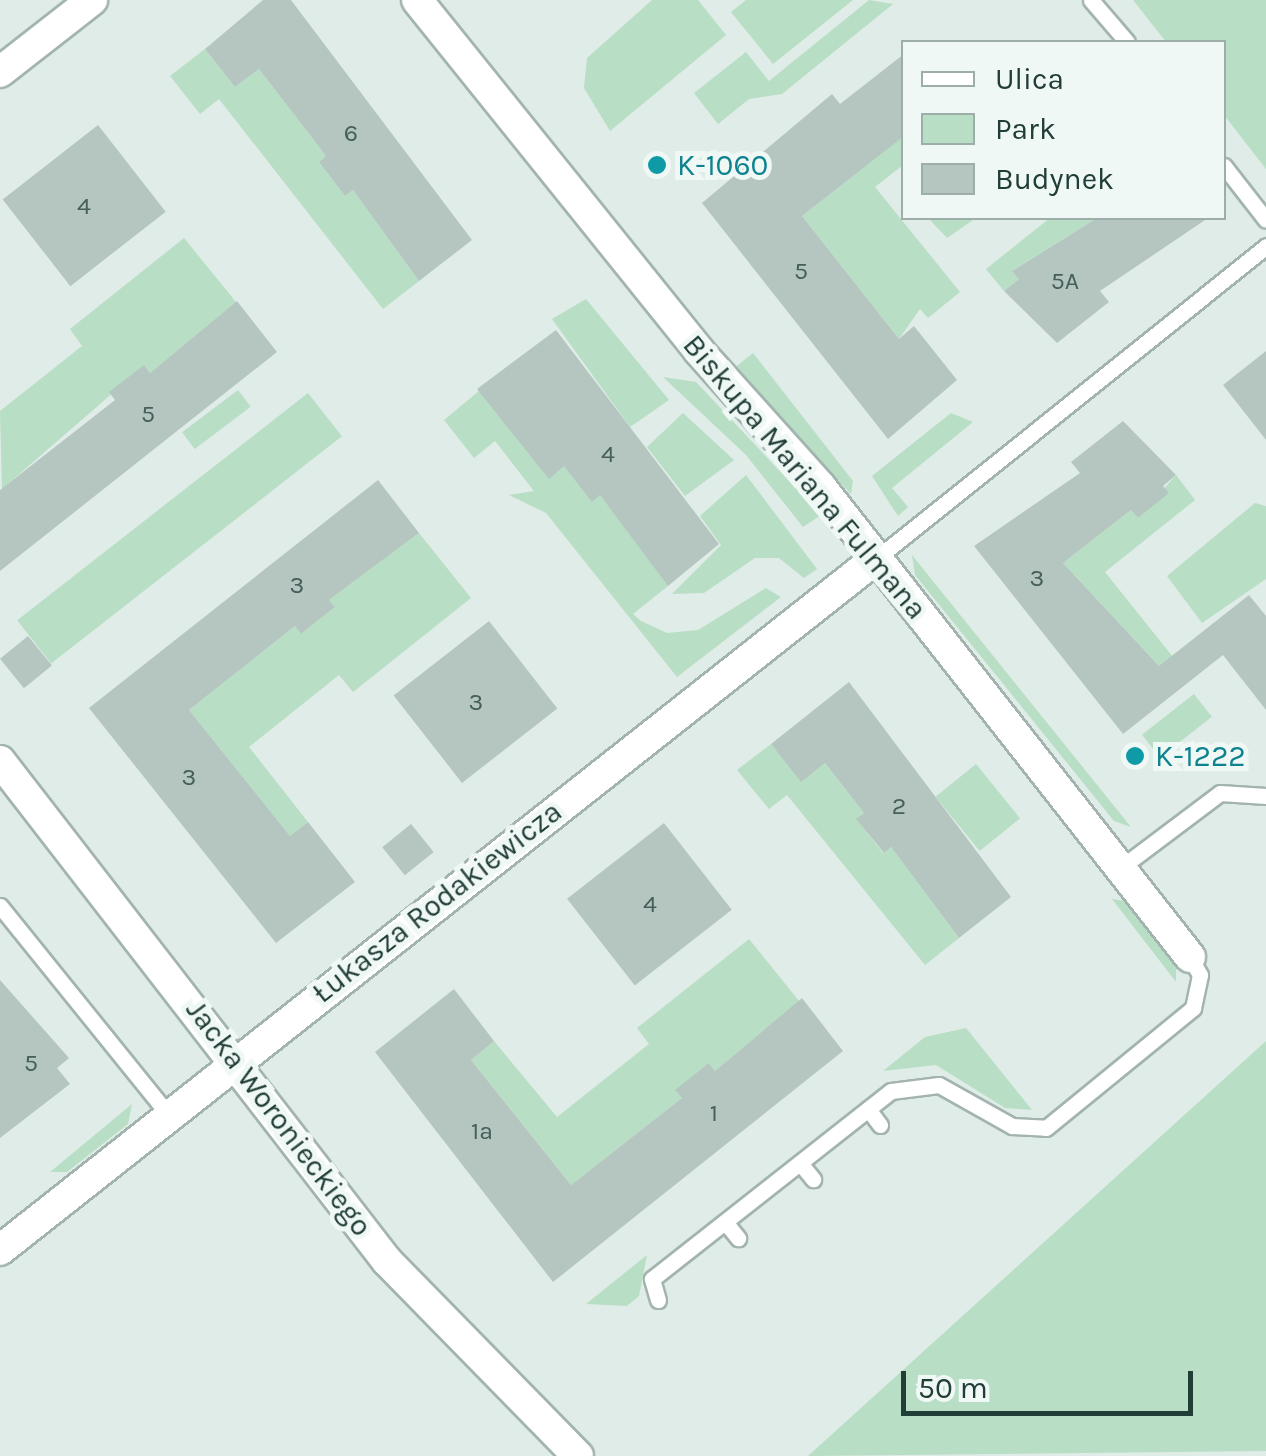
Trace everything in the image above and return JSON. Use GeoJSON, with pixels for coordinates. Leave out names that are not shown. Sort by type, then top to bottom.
{"type":"FeatureCollection","features":[{"type":"Feature","properties":{"kind":"street"},"geometry":{"type":"LineString","coordinates":[[0,72],[92,0]]}},
{"type":"Feature","properties":{"kind":"street","name":"Biskupa Mariana Fulmana"},"geometry":{"type":"LineString","coordinates":[[417,0],[877,558],[1190,957]]}},
{"type":"Feature","properties":{"kind":"street","name":"Łukasza Rodakiewicza"},"geometry":{"type":"LineString","coordinates":[[0,1250],[877,558]]}},
{"type":"Feature","properties":{"kind":"street","name":"Jacka Woronieckiego"},"geometry":{"type":"LineString","coordinates":[[0,761],[416,1294],[578,1456]]}},
{"type":"Feature","properties":{"kind":"lane"},"geometry":{"type":"LineString","coordinates":[[1091,0],[1125,40]]}},
{"type":"Feature","properties":{"kind":"lane"},"geometry":{"type":"LineString","coordinates":[[1226,169],[1266,220]]}},
{"type":"Feature","properties":{"kind":"lane"},"geometry":{"type":"LineString","coordinates":[[877,558],[1266,246]]}},
{"type":"Feature","properties":{"kind":"lane"},"geometry":{"type":"LineString","coordinates":[[1119,869],[1220,793],[1266,796]]}},
{"type":"Feature","properties":{"kind":"lane"},"geometry":{"type":"LineString","coordinates":[[0,906],[168,1114]]}},
{"type":"Feature","properties":{"kind":"lane"},"geometry":{"type":"LineString","coordinates":[[658,1300],[652,1279],[868,1109],[913,1082],[958,1092],[1012,1126],[1046,1128],[1181,1022],[1200,992],[1190,957]]}},
{"type":"Feature","properties":{"kind":"lane"},"geometry":{"type":"LineString","coordinates":[[868,1109],[880,1125]]}},
{"type":"Feature","properties":{"kind":"lane"},"geometry":{"type":"LineString","coordinates":[[800,1163],[813,1179]]}},
{"type":"Feature","properties":{"kind":"lane"},"geometry":{"type":"LineString","coordinates":[[725,1222],[738,1238]]}},
{"type":"Feature","properties":{"kind":"green space"},"geometry":{"type":"Polygon","coordinates":[[[652,0],[698,0],[726,35],[610,131],[584,88],[587,58],[652,0]]]}},
{"type":"Feature","properties":{"kind":"green space"},"geometry":{"type":"Polygon","coordinates":[[[746,0],[853,0],[773,64],[731,12],[746,0]]]}},
{"type":"Feature","properties":{"kind":"green space"},"geometry":{"type":"Polygon","coordinates":[[[869,0],[893,4],[782,94],[749,99],[718,124],[694,93],[746,52],[769,81],[869,0]]]}},
{"type":"Feature","properties":{"kind":"green space"},"geometry":{"type":"Polygon","coordinates":[[[1133,0],[1266,0],[1266,169],[1226,118],[1226,40],[1164,40],[1133,0]]]}},
{"type":"Feature","properties":{"kind":"green space"},"geometry":{"type":"Polygon","coordinates":[[[205,49],[235,87],[259,69],[326,156],[319,162],[345,196],[353,190],[419,281],[383,309],[219,99],[200,114],[170,76],[205,49]]]}},
{"type":"Feature","properties":{"kind":"green space"},"geometry":{"type":"Polygon","coordinates":[[[901,138],[901,167],[875,187],[960,292],[928,318],[920,309],[899,339],[802,216],[901,138]]]}},
{"type":"Feature","properties":{"kind":"green space"},"geometry":{"type":"Polygon","coordinates":[[[930,220],[973,220],[947,238],[930,220]]]}},
{"type":"Feature","properties":{"kind":"green space"},"geometry":{"type":"Polygon","coordinates":[[[1047,220],[1094,220],[1013,270],[1019,279],[1004,291],[986,269],[1047,220]]]}},
{"type":"Feature","properties":{"kind":"green space"},"geometry":{"type":"Polygon","coordinates":[[[184,238],[236,302],[150,373],[144,366],[2,489],[0,411],[82,346],[70,329],[184,238]]]}},
{"type":"Feature","properties":{"kind":"green space"},"geometry":{"type":"Polygon","coordinates":[[[586,299],[669,400],[630,427],[552,319],[586,299]]]}},
{"type":"Feature","properties":{"kind":"green space"},"geometry":{"type":"Polygon","coordinates":[[[753,353],[853,481],[851,494],[733,369],[753,353]]]}},
{"type":"Feature","properties":{"kind":"green space"},"geometry":{"type":"Polygon","coordinates":[[[663,377],[696,382],[821,515],[803,527],[746,455],[663,377]]]}},
{"type":"Feature","properties":{"kind":"green space"},"geometry":{"type":"Polygon","coordinates":[[[238,390],[251,407],[195,449],[182,432],[238,390]]]}},
{"type":"Feature","properties":{"kind":"green space"},"geometry":{"type":"Polygon","coordinates":[[[479,391],[533,411],[592,501],[600,495],[640,546],[668,586],[633,614],[641,621],[667,633],[698,630],[766,588],[781,597],[677,677],[546,513],[509,495],[534,491],[495,441],[474,458],[444,420],[479,391]]]}},
{"type":"Feature","properties":{"kind":"green space"},"geometry":{"type":"Polygon","coordinates":[[[308,393],[342,436],[51,664],[17,620],[308,393]]]}},
{"type":"Feature","properties":{"kind":"green space"},"geometry":{"type":"Polygon","coordinates":[[[683,413],[734,460],[685,496],[647,447],[683,413]]]}},
{"type":"Feature","properties":{"kind":"green space"},"geometry":{"type":"Polygon","coordinates":[[[951,413],[973,422],[892,488],[908,507],[898,516],[872,476],[951,413]]]}},
{"type":"Feature","properties":{"kind":"green space"},"geometry":{"type":"Polygon","coordinates":[[[746,475],[817,569],[804,578],[779,558],[755,558],[704,593],[672,594],[721,545],[700,516],[746,475]]]}},
{"type":"Feature","properties":{"kind":"green space"},"geometry":{"type":"Polygon","coordinates":[[[1176,475],[1195,500],[1105,572],[1173,657],[1160,667],[1063,563],[1131,510],[1138,518],[1176,475]]]}},
{"type":"Feature","properties":{"kind":"green space"},"geometry":{"type":"Polygon","coordinates":[[[1255,503],[1266,506],[1266,579],[1202,623],[1167,576],[1255,503]]]}},
{"type":"Feature","properties":{"kind":"green space"},"geometry":{"type":"Polygon","coordinates":[[[419,533],[471,598],[353,692],[339,675],[249,747],[308,822],[290,836],[189,710],[295,626],[301,634],[335,607],[329,600],[419,533]]]}},
{"type":"Feature","properties":{"kind":"green space"},"geometry":{"type":"Polygon","coordinates":[[[912,555],[1131,827],[1114,821],[915,575],[912,555]]]}},
{"type":"Feature","properties":{"kind":"green space"},"geometry":{"type":"Polygon","coordinates":[[[1194,694],[1212,717],[1160,757],[1142,735],[1194,694]]]}},
{"type":"Feature","properties":{"kind":"green space"},"geometry":{"type":"Polygon","coordinates":[[[771,744],[801,781],[825,763],[864,813],[857,820],[883,853],[891,847],[959,938],[925,965],[787,795],[769,809],[737,770],[771,744]]]}},
{"type":"Feature","properties":{"kind":"green space"},"geometry":{"type":"Polygon","coordinates":[[[976,764],[1020,818],[980,851],[936,797],[976,764]]]}},
{"type":"Feature","properties":{"kind":"green space"},"geometry":{"type":"Polygon","coordinates":[[[1112,899],[1132,902],[1176,962],[1176,982],[1112,899]]]}},
{"type":"Feature","properties":{"kind":"green space"},"geometry":{"type":"Polygon","coordinates":[[[749,939],[799,1001],[715,1071],[710,1064],[676,1091],[682,1098],[571,1185],[471,1060],[494,1041],[557,1117],[649,1044],[637,1028],[749,939]]]}},
{"type":"Feature","properties":{"kind":"green space"},"geometry":{"type":"Polygon","coordinates":[[[966,1028],[1032,1110],[1005,1108],[936,1065],[883,1071],[925,1037],[966,1028]]]}},
{"type":"Feature","properties":{"kind":"green space"},"geometry":{"type":"Polygon","coordinates":[[[1266,1041],[1266,1451],[808,1456],[1266,1041]]]}},
{"type":"Feature","properties":{"kind":"green space"},"geometry":{"type":"Polygon","coordinates":[[[132,1104],[128,1124],[67,1172],[50,1172],[132,1104]]]}},
{"type":"Feature","properties":{"kind":"green space"},"geometry":{"type":"Polygon","coordinates":[[[647,1255],[639,1296],[627,1306],[586,1304],[647,1255]]]}},
{"type":"Feature","properties":{"kind":"building"},"geometry":{"type":"Polygon","coordinates":[[[263,0],[291,0],[472,240],[419,281],[353,190],[345,196],[319,162],[326,156],[259,69],[235,87],[205,49],[263,0]]]}},
{"type":"Feature","properties":{"kind":"building"},"geometry":{"type":"Polygon","coordinates":[[[901,56],[901,138],[802,216],[899,339],[914,326],[957,380],[888,439],[702,203],[832,94],[840,104],[901,56]]]}},
{"type":"Feature","properties":{"kind":"building"},"geometry":{"type":"Polygon","coordinates":[[[98,125],[166,212],[70,286],[3,199],[98,125]]]}},
{"type":"Feature","properties":{"kind":"building"},"geometry":{"type":"Polygon","coordinates":[[[1094,220],[1205,220],[1100,291],[1109,302],[1057,343],[1004,291],[1019,279],[1012,271],[1094,220]]]}},
{"type":"Feature","properties":{"kind":"building"},"geometry":{"type":"Polygon","coordinates":[[[237,301],[277,352],[0,571],[0,490],[115,400],[109,392],[144,365],[150,373],[237,301]]]}},
{"type":"Feature","properties":{"kind":"building"},"geometry":{"type":"Polygon","coordinates":[[[556,330],[719,544],[668,586],[600,495],[592,502],[564,466],[549,479],[477,389],[556,330]]]}},
{"type":"Feature","properties":{"kind":"building"},"geometry":{"type":"Polygon","coordinates":[[[1266,351],[1266,440],[1223,385],[1266,351]]]}},
{"type":"Feature","properties":{"kind":"building"},"geometry":{"type":"Polygon","coordinates":[[[1123,421],[1176,475],[1163,486],[1169,493],[1138,518],[1131,510],[1063,563],[1159,666],[1249,595],[1266,616],[1266,710],[1223,655],[1123,734],[974,546],[1080,473],[1071,462],[1123,421]]]}},
{"type":"Feature","properties":{"kind":"building"},"geometry":{"type":"Polygon","coordinates":[[[378,480],[419,533],[329,600],[335,607],[301,634],[295,626],[189,710],[290,836],[308,822],[355,882],[276,943],[89,708],[378,480]]]}},
{"type":"Feature","properties":{"kind":"building"},"geometry":{"type":"Polygon","coordinates":[[[489,621],[557,708],[462,783],[394,695],[489,621]]]}},
{"type":"Feature","properties":{"kind":"building"},"geometry":{"type":"Polygon","coordinates":[[[28,636],[52,666],[24,688],[0,659],[28,636]]]}},
{"type":"Feature","properties":{"kind":"building"},"geometry":{"type":"Polygon","coordinates":[[[849,682],[1011,897],[959,938],[891,847],[884,853],[856,819],[864,813],[825,763],[801,782],[771,744],[849,682]]]}},
{"type":"Feature","properties":{"kind":"building"},"geometry":{"type":"Polygon","coordinates":[[[664,823],[732,910],[635,985],[567,899],[664,823]]]}},
{"type":"Feature","properties":{"kind":"building"},"geometry":{"type":"Polygon","coordinates":[[[411,824],[434,852],[405,875],[382,847],[411,824]]]}},
{"type":"Feature","properties":{"kind":"building"},"geometry":{"type":"Polygon","coordinates":[[[0,980],[69,1058],[57,1068],[70,1084],[0,1138],[0,980]]]}},
{"type":"Feature","properties":{"kind":"building"},"geometry":{"type":"Polygon","coordinates":[[[454,989],[494,1041],[471,1060],[571,1185],[682,1098],[675,1090],[709,1063],[715,1071],[802,998],[843,1051],[553,1282],[375,1052],[454,989]]]}},
{"type":"Feature","properties":{"kind":"place","name":"K-1060"},"geometry":{"type":"Point","coordinates":[657,165]}},
{"type":"Feature","properties":{"kind":"place","name":"K-1222"},"geometry":{"type":"Point","coordinates":[1135,756]}}]}
